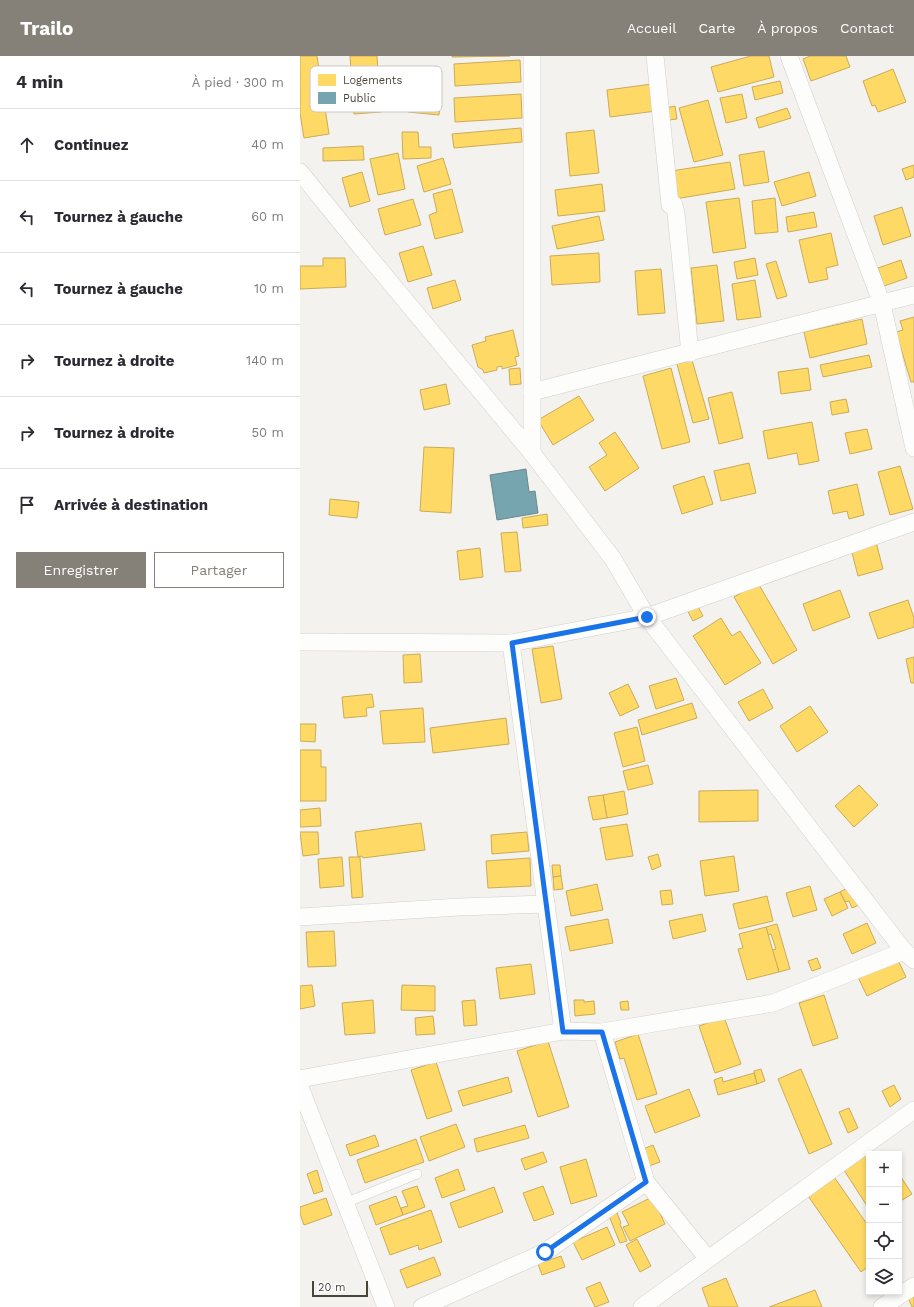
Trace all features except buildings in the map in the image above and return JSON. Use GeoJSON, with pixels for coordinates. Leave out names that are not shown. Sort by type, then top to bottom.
{"type":"FeatureCollection","features":[{"type":"Feature","properties":{"kind":"street"},"geometry":{"type":"LineString","coordinates":[[532,56],[532,453]]}},
{"type":"Feature","properties":{"kind":"street"},"geometry":{"type":"LineString","coordinates":[[655,56],[670,205],[674,205],[676,213],[690,352]]}},
{"type":"Feature","properties":{"kind":"street"},"geometry":{"type":"LineString","coordinates":[[789,56],[882,304],[914,448]]}},
{"type":"Feature","properties":{"kind":"street"},"geometry":{"type":"LineString","coordinates":[[300,172],[532,453],[614,559],[647,617],[909,955],[773,1003],[602,1032],[563,1032],[300,1079]]}},
{"type":"Feature","properties":{"kind":"street"},"geometry":{"type":"LineString","coordinates":[[532,392],[914,295]]}},
{"type":"Feature","properties":{"kind":"street"},"geometry":{"type":"LineString","coordinates":[[300,642],[512,643],[647,617],[914,522]]}},
{"type":"Feature","properties":{"kind":"street"},"geometry":{"type":"LineString","coordinates":[[512,643],[563,1032]]}},
{"type":"Feature","properties":{"kind":"street"},"geometry":{"type":"LineString","coordinates":[[300,917],[546,904]]}},
{"type":"Feature","properties":{"kind":"street"},"geometry":{"type":"LineString","coordinates":[[602,1032],[646,1182],[708,1259]]}},
{"type":"Feature","properties":{"kind":"street"},"geometry":{"type":"LineString","coordinates":[[300,1087],[386,1307]]}},
{"type":"Feature","properties":{"kind":"street"},"geometry":{"type":"LineString","coordinates":[[642,1307],[914,1110]]}},
{"type":"Feature","properties":{"kind":"street"},"geometry":{"type":"LineString","coordinates":[[422,1307],[545,1252],[646,1182]]}},
{"type":"Feature","properties":{"kind":"street"},"geometry":{"type":"LineString","coordinates":[[882,1307],[914,1286]]}},
{"type":"Feature","properties":{"kind":"lane"},"geometry":{"type":"LineString","coordinates":[[345,1203],[417,1174]]}},
{"type":"Feature","properties":{"kind":"route"},"geometry":{"type":"LineString","coordinates":[[545,1252],[646,1182],[602,1032],[563,1032],[512,643],[647,617]]}}]}
